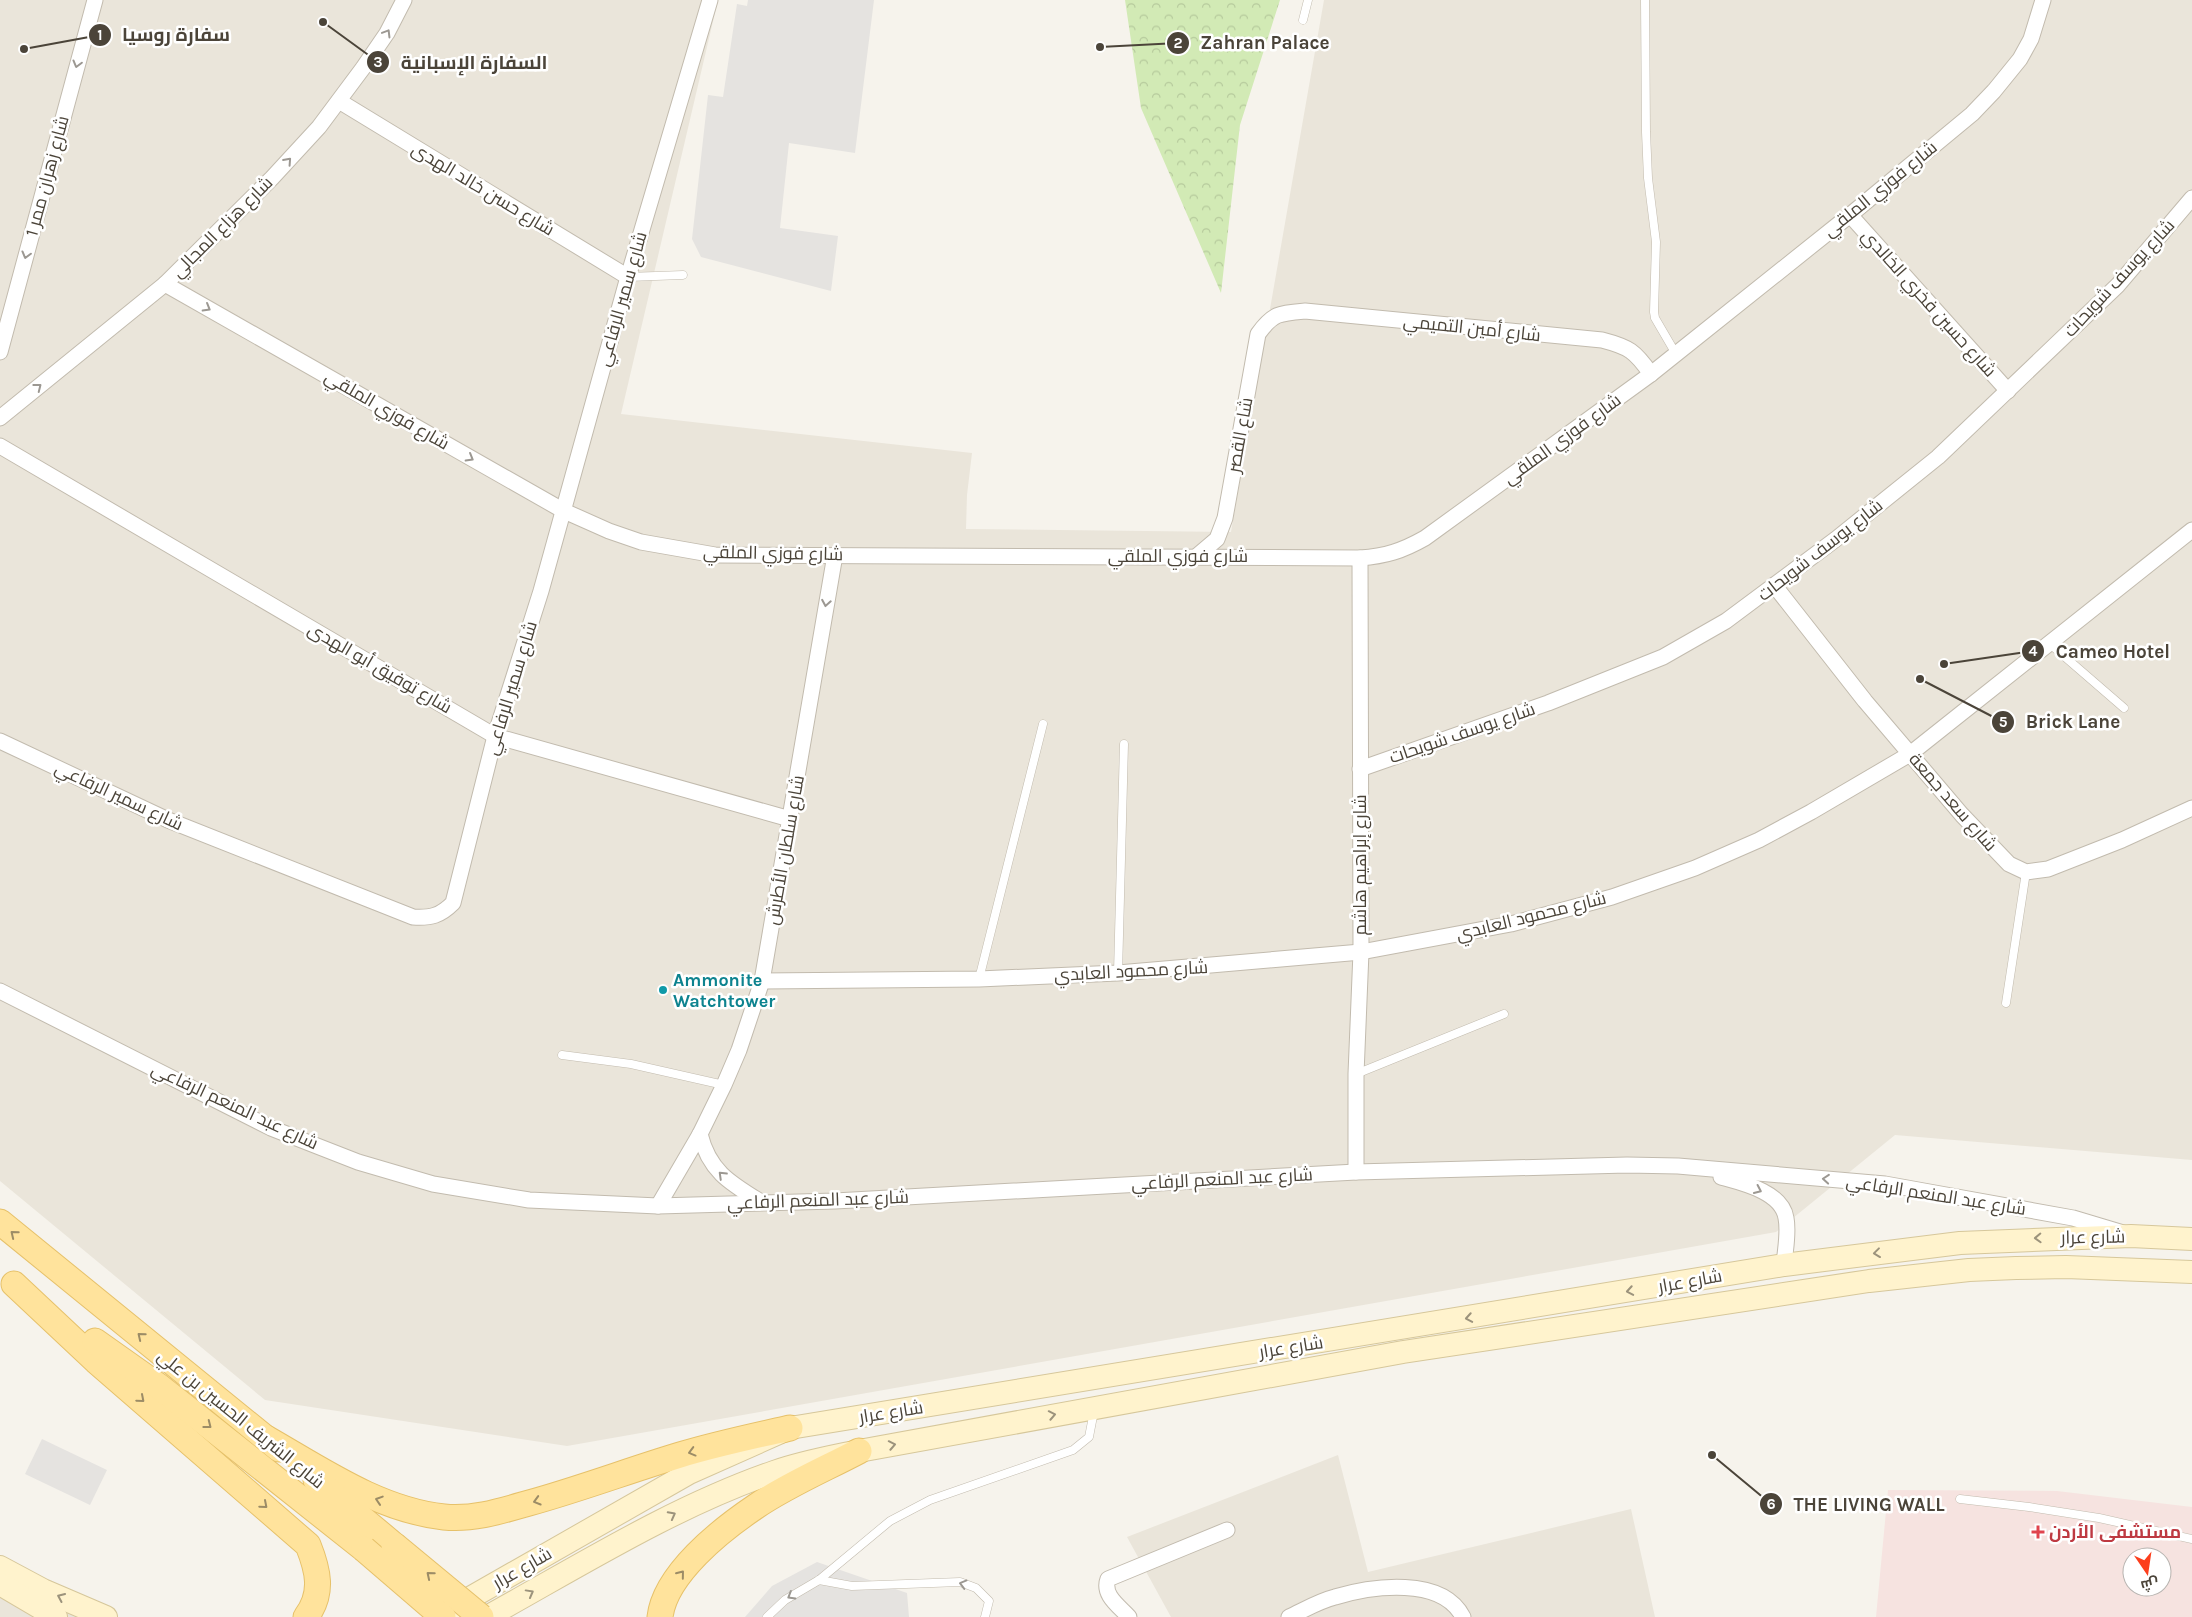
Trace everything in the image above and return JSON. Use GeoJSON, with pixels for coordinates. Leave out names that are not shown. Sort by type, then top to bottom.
{"type":"FeatureCollection","features":[{"type":"Feature","properties":{"kind":"main road","name":"شارع الشريف الحسين بن علي"},"geometry":{"type":"LineString","coordinates":[[0,1222],[266,1438],[481,1617]]}},
{"type":"Feature","properties":{"kind":"main road","name":"شارع عرار"},"geometry":{"type":"LineString","coordinates":[[436,1617],[689,1473],[790,1428],[1784,1265],[1960,1243],[2131,1236],[2192,1239]]}},
{"type":"Feature","properties":{"kind":"main road","name":"شارع عرار"},"geometry":{"type":"LineString","coordinates":[[487,1617],[690,1506],[776,1471],[859,1451],[1403,1352],[1869,1282],[1969,1270],[2016,1268],[2066,1267],[2192,1272]]}},
{"type":"Feature","properties":{"kind":"main road","name":"شارع الشريف الحسين بن علي"},"geometry":{"type":"LineString","coordinates":[[7,1278],[160,1387],[364,1549],[443,1617]]}},
{"type":"Feature","properties":{"kind":"main road"},"geometry":{"type":"LineString","coordinates":[[7,1278],[96,1361],[308,1545],[315,1562],[319,1582],[317,1598],[306,1617]]}},
{"type":"Feature","properties":{"kind":"main road"},"geometry":{"type":"LineString","coordinates":[[266,1438],[368,1496],[416,1512],[444,1517],[466,1518],[493,1513],[548,1498],[682,1454],[790,1428]]}},
{"type":"Feature","properties":{"kind":"main road"},"geometry":{"type":"LineString","coordinates":[[660,1617],[661,1604],[676,1579],[701,1549],[755,1507],[859,1451]]}},
{"type":"Feature","properties":{"kind":"main road"},"geometry":{"type":"LineString","coordinates":[[0,1567],[43,1590],[106,1617]]}},
{"type":"Feature","properties":{"kind":"main road"},"geometry":{"type":"LineString","coordinates":[[0,1584],[56,1617]]}},
{"type":"Feature","properties":{"kind":"street","name":"شارع زهران ممر 1"},"geometry":{"type":"LineString","coordinates":[[0,352],[95,0]]}},
{"type":"Feature","properties":{"kind":"street","name":"شارع هزاع المجالي"},"geometry":{"type":"LineString","coordinates":[[0,418],[165,284],[272,178],[339,101],[387,34],[404,0]]}},
{"type":"Feature","properties":{"kind":"street","name":"شارع سمير الرفاعي"},"geometry":{"type":"LineString","coordinates":[[0,741],[168,820],[414,917],[428,918],[444,912],[453,903],[495,736],[564,511],[628,277],[710,0]]}},
{"type":"Feature","properties":{"kind":"street","name":"شارع فوزي الملقي"},"geometry":{"type":"LineString","coordinates":[[165,284],[564,511],[609,531],[641,542],[716,555],[1360,558],[1382,556],[1405,550],[1425,538],[1651,374],[1850,215],[1972,114],[2020,59],[2039,20],[2043,0]]}},
{"type":"Feature","properties":{"kind":"street","name":"شارع حسن خالد الهدى"},"geometry":{"type":"LineString","coordinates":[[339,101],[628,277]]}},
{"type":"Feature","properties":{"kind":"street","name":"شارع يوسف شويحات"},"geometry":{"type":"LineString","coordinates":[[1360,769],[1548,703],[1663,657],[1726,621],[1938,458],[2118,285],[2192,198]]}},
{"type":"Feature","properties":{"kind":"street","name":"شارع حسين فخري الخالدي"},"geometry":{"type":"LineString","coordinates":[[1850,215],[2008,391]]}},
{"type":"Feature","properties":{"kind":"street","name":"شارع أمين التميمي"},"geometry":{"type":"LineString","coordinates":[[1279,313],[1305,311],[1602,340],[1624,346],[1638,354],[1651,374]]}},
{"type":"Feature","properties":{"kind":"street","name":"شاع القصر"},"geometry":{"type":"LineString","coordinates":[[1197,556],[1217,539],[1225,518],[1258,334],[1266,322],[1279,313]]}},
{"type":"Feature","properties":{"kind":"street","name":"شارع توفيق أبو الهدى"},"geometry":{"type":"LineString","coordinates":[[0,446],[495,736],[790,819]]}},
{"type":"Feature","properties":{"kind":"street","name":"شارع محمود العابدي"},"geometry":{"type":"LineString","coordinates":[[762,981],[979,979],[1118,973],[1211,967],[1361,952],[1511,924],[1612,896],[1695,868],[1759,840],[1910,754],[2192,530]]}},
{"type":"Feature","properties":{"kind":"street","name":"شارع سلطان الأطرش"},"geometry":{"type":"LineString","coordinates":[[658,1206],[700,1134],[724,1085],[739,1050],[762,981],[835,555]]}},
{"type":"Feature","properties":{"kind":"street","name":"شارع إبراهيم هاشم"},"geometry":{"type":"LineString","coordinates":[[1356,1172],[1356,1074],[1361,952],[1360,558]]}},
{"type":"Feature","properties":{"kind":"street","name":"شارع سعد جمعة"},"geometry":{"type":"LineString","coordinates":[[1774,585],[1859,693],[1996,852],[2009,864],[2026,872]]}},
{"type":"Feature","properties":{"kind":"street"},"geometry":{"type":"LineString","coordinates":[[2026,872],[2066,864],[2192,808]]}},
{"type":"Feature","properties":{"kind":"street","name":"شارع عبد المنعم الرفاعي"},"geometry":{"type":"LineString","coordinates":[[0,991],[272,1128],[358,1162],[433,1184],[530,1200],[658,1206],[835,1201],[1356,1172],[1627,1164],[1678,1166],[1885,1184],[2073,1218],[2114,1229],[2131,1236]]}},
{"type":"Feature","properties":{"kind":"street"},"geometry":{"type":"LineString","coordinates":[[700,1134],[704,1152],[712,1166],[729,1182],[760,1202]]}},
{"type":"Feature","properties":{"kind":"street","name":"شارع عبد المنعم الرفاعي"},"geometry":{"type":"LineString","coordinates":[[1678,1166],[1738,1181],[1762,1191],[1776,1200],[1782,1207],[1786,1218],[1784,1265]]}},
{"type":"Feature","properties":{"kind":"street"},"geometry":{"type":"LineString","coordinates":[[1129,1617],[1108,1594],[1106,1586],[1108,1579],[1227,1530]]}},
{"type":"Feature","properties":{"kind":"street"},"geometry":{"type":"LineString","coordinates":[[1289,1617],[1334,1597],[1361,1591],[1413,1588],[1430,1591],[1446,1597],[1463,1617]]}},
{"type":"Feature","properties":{"kind":"lane"},"geometry":{"type":"LineString","coordinates":[[1304,20],[1308,0]]}},
{"type":"Feature","properties":{"kind":"lane"},"geometry":{"type":"LineString","coordinates":[[1645,0],[1646,141],[1648,178],[1656,242],[1654,312],[1655,318],[1676,354]]}},
{"type":"Feature","properties":{"kind":"lane"},"geometry":{"type":"LineString","coordinates":[[628,277],[683,275]]}},
{"type":"Feature","properties":{"kind":"lane"},"geometry":{"type":"LineString","coordinates":[[2050,644],[2124,708]]}},
{"type":"Feature","properties":{"kind":"lane"},"geometry":{"type":"LineString","coordinates":[[979,979],[1043,724]]}},
{"type":"Feature","properties":{"kind":"lane"},"geometry":{"type":"LineString","coordinates":[[1118,973],[1124,744]]}},
{"type":"Feature","properties":{"kind":"lane"},"geometry":{"type":"LineString","coordinates":[[2006,1003],[2026,872]]}},
{"type":"Feature","properties":{"kind":"lane"},"geometry":{"type":"LineString","coordinates":[[1356,1074],[1504,1014]]}},
{"type":"Feature","properties":{"kind":"lane"},"geometry":{"type":"LineString","coordinates":[[562,1055],[631,1064],[724,1085]]}},
{"type":"Feature","properties":{"kind":"lane"},"geometry":{"type":"LineString","coordinates":[[767,1617],[785,1600],[819,1580],[890,1521],[930,1500],[1073,1450],[1089,1437],[1094,1408]]}},
{"type":"Feature","properties":{"kind":"lane"},"geometry":{"type":"LineString","coordinates":[[1960,1499],[2099,1518],[2192,1539]]}},
{"type":"Feature","properties":{"kind":"lane"},"geometry":{"type":"LineString","coordinates":[[819,1580],[852,1586],[960,1582],[976,1588],[990,1601],[985,1617]]}},
{"type":"Feature","properties":{"kind":"shaded area"},"geometry":{"type":"Polygon","coordinates":[[[0,0],[718,0],[621,414],[972,453],[967,495],[966,529],[1231,532],[1324,0],[2192,0],[2192,1160],[1895,1135],[1776,1232],[567,1446],[265,1400],[0,1181],[0,0]]]}},
{"type":"Feature","properties":{"kind":"shaded area"},"geometry":{"type":"Polygon","coordinates":[[[748,0],[874,0],[855,153],[789,143],[780,228],[838,236],[831,291],[701,257],[692,239],[708,95],[723,97],[737,4],[747,6],[748,0]]]}},
{"type":"Feature","properties":{"kind":"shaded area"},"geometry":{"type":"Polygon","coordinates":[[[42,1439],[107,1470],[90,1505],[25,1474],[42,1439]]]}},
{"type":"Feature","properties":{"kind":"shaded area"},"geometry":{"type":"Polygon","coordinates":[[[1338,1455],[1368,1572],[1631,1509],[1655,1617],[1171,1617],[1127,1537],[1338,1455]]]}},
{"type":"Feature","properties":{"kind":"shaded area","name":"مستشفى الأردن"},"geometry":{"type":"Polygon","coordinates":[[[1888,1490],[2057,1491],[2192,1507],[2192,1617],[1876,1617],[1888,1490]]]}},
{"type":"Feature","properties":{"kind":"shaded area"},"geometry":{"type":"Polygon","coordinates":[[[817,1562],[907,1593],[909,1617],[745,1617],[772,1586],[817,1562]]]}},
{"type":"Feature","properties":{"kind":"shaded area"},"geometry":{"type":"Polygon","coordinates":[[[0,1583],[94,1617],[0,1617],[0,1583]]]}},
{"type":"Feature","properties":{"kind":"green space"},"geometry":{"type":"Polygon","coordinates":[[[1125,0],[1280,0],[1240,125],[1221,293],[1141,108],[1125,0]]]}},
{"type":"Feature","properties":{"kind":"place","name":"السفارة الإسبانية"},"geometry":{"type":"Point","coordinates":[323,22]}},
{"type":"Feature","properties":{"kind":"place","name":"Zahran Palace"},"geometry":{"type":"Point","coordinates":[1100,47]}},
{"type":"Feature","properties":{"kind":"place","name":"سفارة روسيا"},"geometry":{"type":"Point","coordinates":[24,49]}},
{"type":"Feature","properties":{"kind":"place","name":"Cameo Hotel"},"geometry":{"type":"Point","coordinates":[1944,664]}},
{"type":"Feature","properties":{"kind":"place","name":"Brick Lane"},"geometry":{"type":"Point","coordinates":[1920,679]}},
{"type":"Feature","properties":{"kind":"place","name":"Ammonite Watchtower"},"geometry":{"type":"Point","coordinates":[663,990]}},
{"type":"Feature","properties":{"kind":"place","name":"THE LIVING WALL"},"geometry":{"type":"Point","coordinates":[1712,1455]}},
{"type":"Feature","properties":{"kind":"place","name":"مستشفى الأردن"},"geometry":{"type":"Point","coordinates":[2038,1532]}}]}
